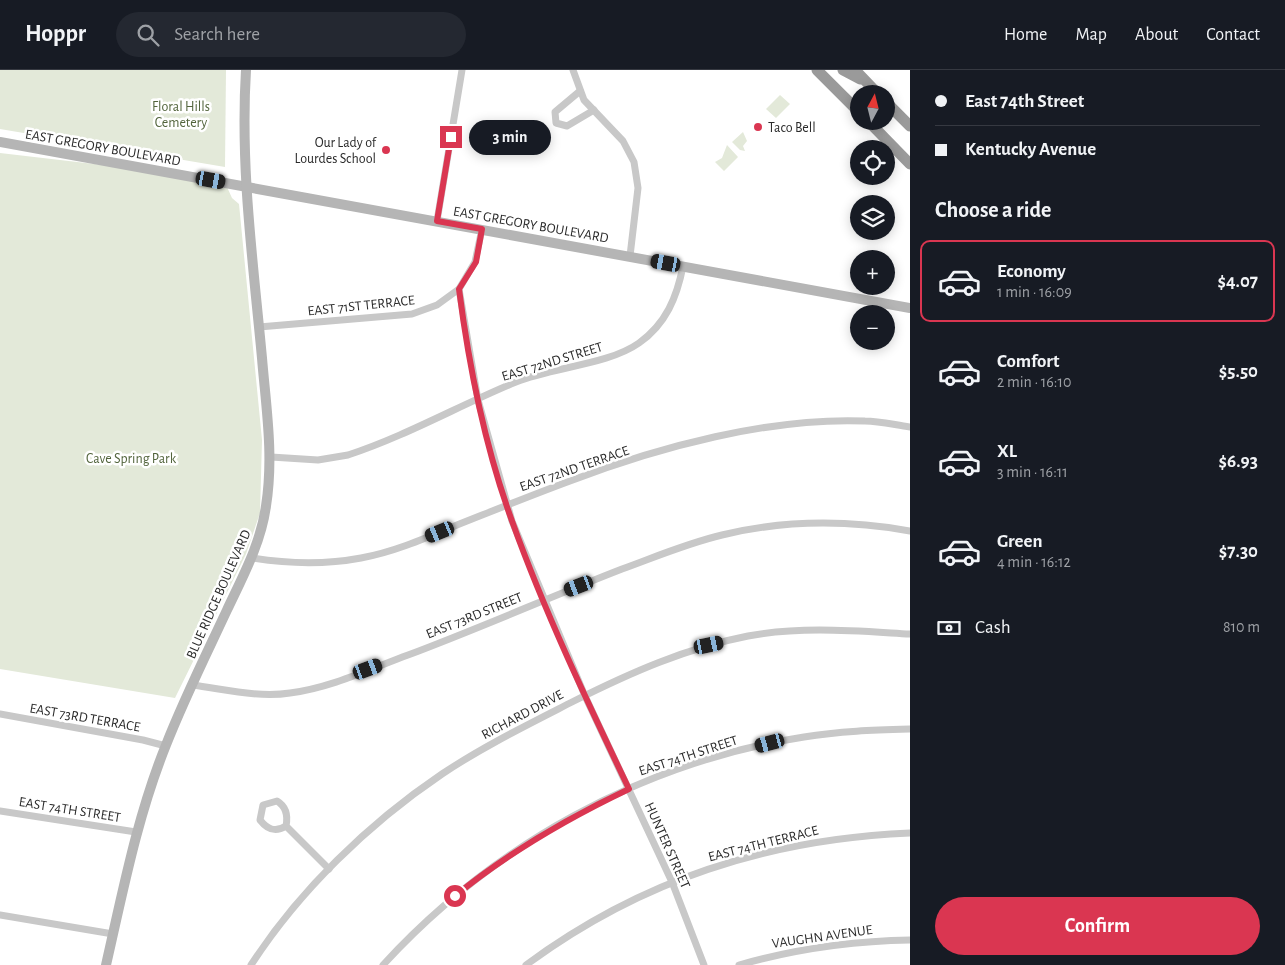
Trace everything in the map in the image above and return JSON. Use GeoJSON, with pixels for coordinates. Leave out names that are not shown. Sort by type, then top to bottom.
{"type":"FeatureCollection","features":[{"type":"Feature","properties":{"kind":"highway"},"geometry":{"type":"LineString","coordinates":[[817,70],[850,103]]}},
{"type":"Feature","properties":{"kind":"highway"},"geometry":{"type":"LineString","coordinates":[[843,70],[868,83]]}},
{"type":"Feature","properties":{"kind":"highway"},"geometry":{"type":"LineString","coordinates":[[855,70],[868,83]]}},
{"type":"Feature","properties":{"kind":"highway"},"geometry":{"type":"LineString","coordinates":[[895,111],[910,126]]}},
{"type":"Feature","properties":{"kind":"highway"},"geometry":{"type":"LineString","coordinates":[[877,130],[910,164]]}},
{"type":"Feature","properties":{"kind":"main road","name":"BLUE RIDGE BOULEVARD"},"geometry":{"type":"LineString","coordinates":[[106,965],[136,832],[166,746],[192,685],[252,558],[266,508],[271,457],[245,187],[243,123],[246,70]]}},
{"type":"Feature","properties":{"kind":"main road","name":"EAST GREGORY BOULEVARD"},"geometry":{"type":"LineString","coordinates":[[0,142],[910,308]]}},
{"type":"Feature","properties":{"kind":"street"},"geometry":{"type":"LineString","coordinates":[[437,221],[462,70]]}},
{"type":"Feature","properties":{"kind":"street"},"geometry":{"type":"LineString","coordinates":[[574,70],[580,91],[594,110],[623,140],[634,162],[638,188],[630,256]]}},
{"type":"Feature","properties":{"kind":"street"},"geometry":{"type":"LineString","coordinates":[[580,91],[556,112],[556,123],[567,126],[594,110]]}},
{"type":"Feature","properties":{"kind":"street"},"geometry":{"type":"LineString","coordinates":[[459,289],[476,262],[482,229]]}},
{"type":"Feature","properties":{"kind":"street","name":"EAST 72ND STREET"},"geometry":{"type":"LineString","coordinates":[[271,457],[318,460],[348,455],[517,382],[618,354],[638,344],[655,330],[674,303],[683,266]]}},
{"type":"Feature","properties":{"kind":"street","name":"EAST 71ST TERRACE"},"geometry":{"type":"LineString","coordinates":[[259,327],[412,314],[437,305],[459,289]]}},
{"type":"Feature","properties":{"kind":"street","name":"HUNTER STREET"},"geometry":{"type":"LineString","coordinates":[[459,289],[478,400],[506,505],[585,696],[672,882],[704,965]]}},
{"type":"Feature","properties":{"kind":"street","name":"EAST 72ND TERRACE"},"geometry":{"type":"LineString","coordinates":[[252,558],[307,563],[363,558],[407,546],[506,505],[626,462],[768,426],[813,422],[866,421],[910,427]]}},
{"type":"Feature","properties":{"kind":"street","name":"EAST 73RD STREET"},"geometry":{"type":"LineString","coordinates":[[192,685],[265,694],[314,689],[478,629],[544,600],[683,546],[739,532],[812,523],[869,524],[910,531]]}},
{"type":"Feature","properties":{"kind":"street","name":"RICHARD DRIVE"},"geometry":{"type":"LineString","coordinates":[[251,965],[288,914],[329,870],[380,822],[441,775],[508,734],[670,657],[709,645],[749,636],[790,631],[830,629],[910,634]]}},
{"type":"Feature","properties":{"kind":"street","name":"EAST 73RD TERRACE"},"geometry":{"type":"LineString","coordinates":[[0,714],[143,740],[166,746]]}},
{"type":"Feature","properties":{"kind":"street","name":"EAST 74TH STREET"},"geometry":{"type":"LineString","coordinates":[[383,965],[443,905],[491,867],[531,840],[574,815],[629,789],[700,761],[770,743],[852,731],[910,729]]}},
{"type":"Feature","properties":{"kind":"street"},"geometry":{"type":"LineString","coordinates":[[286,826],[273,830],[265,826],[260,820],[263,805],[276,801],[282,804],[286,810],[286,826],[329,870]]}},
{"type":"Feature","properties":{"kind":"street","name":"EAST 74TH STREET"},"geometry":{"type":"LineString","coordinates":[[0,811],[136,832]]}},
{"type":"Feature","properties":{"kind":"street","name":"EAST 74TH TERRACE"},"geometry":{"type":"LineString","coordinates":[[526,965],[592,920],[672,882],[733,860],[800,844],[867,834],[910,833]]}},
{"type":"Feature","properties":{"kind":"street"},"geometry":{"type":"LineString","coordinates":[[0,915],[113,934]]}},
{"type":"Feature","properties":{"kind":"street","name":"VAUGHN AVENUE"},"geometry":{"type":"LineString","coordinates":[[739,965],[823,946],[910,940]]}},
{"type":"Feature","properties":{"kind":"green space","name":"Floral Hills Cemetery"},"geometry":{"type":"Polygon","coordinates":[[[0,70],[226,70],[225,167],[0,129],[0,70]]]}},
{"type":"Feature","properties":{"kind":"green space"},"geometry":{"type":"Polygon","coordinates":[[[780,95],[790,104],[776,118],[766,109],[780,95]]]}},
{"type":"Feature","properties":{"kind":"green space"},"geometry":{"type":"Polygon","coordinates":[[[743,132],[747,141],[743,146],[745,151],[740,150],[732,142],[743,132]]]}},
{"type":"Feature","properties":{"kind":"green space"},"geometry":{"type":"Polygon","coordinates":[[[727,145],[738,157],[724,171],[715,162],[722,158],[727,145]]]}},
{"type":"Feature","properties":{"kind":"green space","name":"Cave Spring Park"},"geometry":{"type":"Polygon","coordinates":[[[0,153],[120,167],[227,187],[232,198],[239,204],[262,440],[260,513],[246,554],[175,698],[0,669],[0,153]]]}},
{"type":"Feature","properties":{"kind":"place","name":"Taco Bell"},"geometry":{"type":"Point","coordinates":[758,127]}},
{"type":"Feature","properties":{"kind":"place","name":"Our Lady of Lourdes School"},"geometry":{"type":"Point","coordinates":[386,150]}},
{"type":"Feature","properties":{"kind":"route"},"geometry":{"type":"LineString","coordinates":[[451,137],[437,221],[482,229],[476,262],[459,289],[465,335],[490,447],[512,521],[544,600],[585,696],[629,789],[574,815],[531,840],[491,867],[455,896]]}}]}
